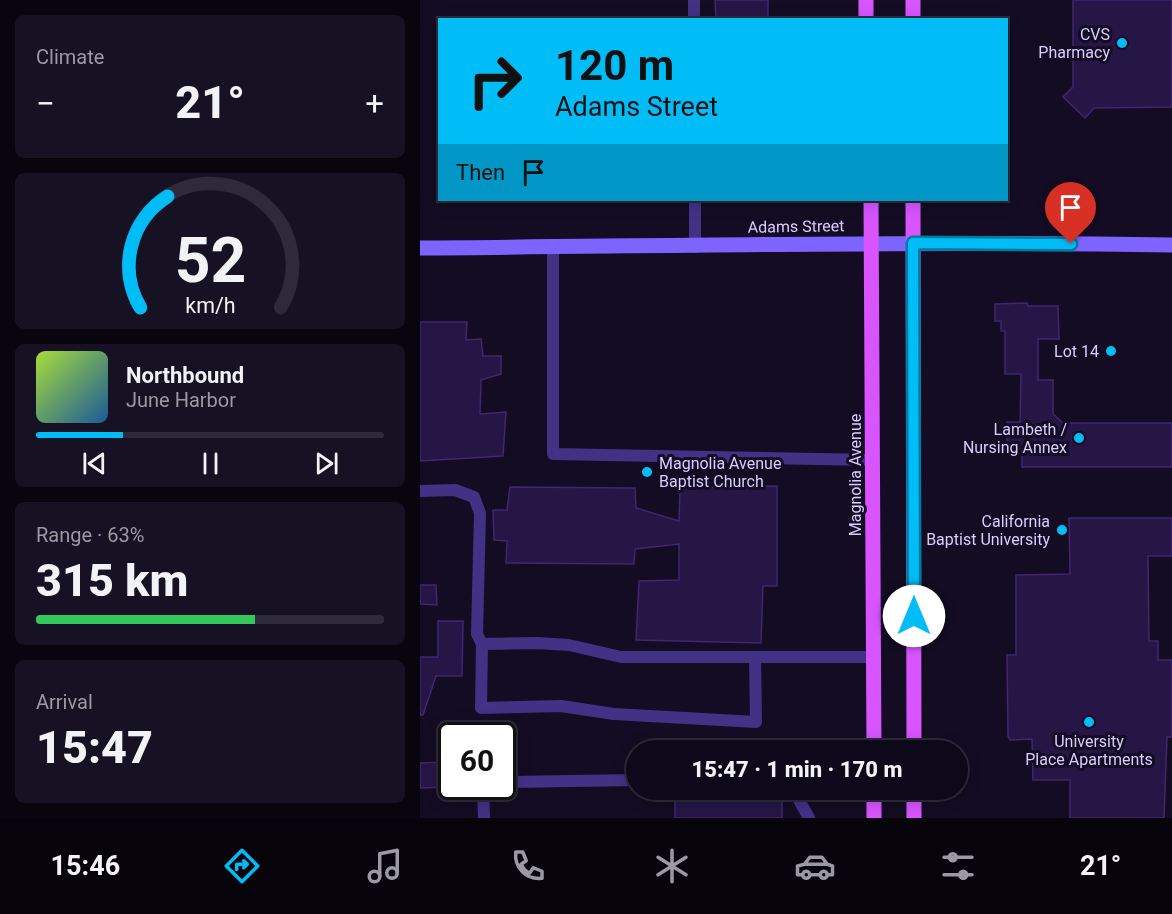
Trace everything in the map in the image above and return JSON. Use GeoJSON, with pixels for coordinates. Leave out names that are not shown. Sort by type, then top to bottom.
{"type":"FeatureCollection","features":[{"type":"Feature","properties":{"kind":"main road"},"geometry":{"type":"LineString","coordinates":[[866,0],[866,18]]}},
{"type":"Feature","properties":{"kind":"main road"},"geometry":{"type":"LineString","coordinates":[[913,0],[913,18]]}},
{"type":"Feature","properties":{"kind":"main road","name":"Magnolia Avenue"},"geometry":{"type":"LineString","coordinates":[[871,201],[874,740]]}},
{"type":"Feature","properties":{"kind":"main road"},"geometry":{"type":"LineString","coordinates":[[913,201],[914,740]]}},
{"type":"Feature","properties":{"kind":"main road","name":"Adams Street"},"geometry":{"type":"LineString","coordinates":[[420,248],[695,247],[872,243],[1172,245]]}},
{"type":"Feature","properties":{"kind":"main road"},"geometry":{"type":"LineString","coordinates":[[874,800],[874,818]]}},
{"type":"Feature","properties":{"kind":"main road"},"geometry":{"type":"LineString","coordinates":[[914,800],[914,818]]}},
{"type":"Feature","properties":{"kind":"lane"},"geometry":{"type":"LineString","coordinates":[[694,0],[694,18]]}},
{"type":"Feature","properties":{"kind":"lane"},"geometry":{"type":"LineString","coordinates":[[695,201],[695,247]]}},
{"type":"Feature","properties":{"kind":"lane"},"geometry":{"type":"LineString","coordinates":[[553,247],[553,454],[873,460]]}},
{"type":"Feature","properties":{"kind":"lane"},"geometry":{"type":"LineString","coordinates":[[420,491],[455,490],[474,497],[478,504],[480,513],[477,634],[482,644],[481,708],[561,706],[614,714],[756,722],[755,657]]}},
{"type":"Feature","properties":{"kind":"lane"},"geometry":{"type":"LineString","coordinates":[[482,644],[569,645],[621,657],[873,657]]}},
{"type":"Feature","properties":{"kind":"lane"},"geometry":{"type":"LineString","coordinates":[[516,782],[626,780]]}},
{"type":"Feature","properties":{"kind":"lane"},"geometry":{"type":"LineString","coordinates":[[483,800],[484,818]]}},
{"type":"Feature","properties":{"kind":"lane"},"geometry":{"type":"LineString","coordinates":[[799,800],[809,818]]}},
{"type":"Feature","properties":{"kind":"building"},"geometry":{"type":"Polygon","coordinates":[[[715,0],[768,0],[768,18],[716,18],[715,0]]]}},
{"type":"Feature","properties":{"kind":"building","name":"CVS Pharmacy"},"geometry":{"type":"Polygon","coordinates":[[[1073,0],[1172,0],[1172,107],[1094,108],[1085,118],[1063,97],[1073,87],[1073,0]]]}},
{"type":"Feature","properties":{"kind":"building","name":"Lambeth / Nursing Annex"},"geometry":{"type":"Polygon","coordinates":[[[1027,303],[1028,306],[1058,306],[1059,339],[1038,339],[1038,380],[1053,380],[1053,414],[1063,423],[1172,423],[1172,467],[1022,467],[1022,453],[1007,453],[1007,422],[1020,422],[1021,374],[1005,374],[1005,331],[1001,331],[1001,321],[995,321],[995,304],[1027,303]]]}},
{"type":"Feature","properties":{"kind":"building"},"geometry":{"type":"Polygon","coordinates":[[[420,322],[467,322],[466,340],[481,339],[483,356],[501,356],[501,374],[481,380],[480,414],[506,412],[503,456],[420,461],[420,322]]]}},
{"type":"Feature","properties":{"kind":"building"},"geometry":{"type":"Polygon","coordinates":[[[777,486],[777,586],[763,586],[761,643],[636,640],[639,581],[679,580],[679,544],[635,549],[634,564],[506,563],[507,541],[494,540],[493,510],[507,510],[510,487],[635,488],[636,508],[679,521],[680,488],[777,486]]]}},
{"type":"Feature","properties":{"kind":"building"},"geometry":{"type":"Polygon","coordinates":[[[1069,518],[1172,518],[1172,556],[1148,556],[1149,641],[1158,641],[1158,660],[1172,660],[1172,737],[1167,737],[1164,818],[1070,818],[1070,780],[1033,780],[1032,739],[1010,740],[1008,736],[1007,655],[1016,655],[1016,575],[1070,574],[1069,518]]]}},
{"type":"Feature","properties":{"kind":"building"},"geometry":{"type":"Polygon","coordinates":[[[420,585],[436,585],[437,605],[420,604],[420,585]]]}},
{"type":"Feature","properties":{"kind":"building"},"geometry":{"type":"Polygon","coordinates":[[[438,621],[463,621],[462,676],[436,676],[423,715],[420,715],[420,657],[438,657],[438,621]]]}},
{"type":"Feature","properties":{"kind":"building"},"geometry":{"type":"Polygon","coordinates":[[[438,762],[438,787],[420,788],[420,763],[438,762]]]}},
{"type":"Feature","properties":{"kind":"building"},"geometry":{"type":"Polygon","coordinates":[[[675,800],[782,800],[782,818],[675,818],[675,800]]]}},
{"type":"Feature","properties":{"kind":"place","name":"CVS Pharmacy"},"geometry":{"type":"Point","coordinates":[1122,43]}},
{"type":"Feature","properties":{"kind":"place","name":"Lot 14"},"geometry":{"type":"Point","coordinates":[1111,351]}},
{"type":"Feature","properties":{"kind":"place","name":"Lambeth / Nursing Annex"},"geometry":{"type":"Point","coordinates":[1079,438]}},
{"type":"Feature","properties":{"kind":"place","name":"Magnolia Avenue Baptist Church"},"geometry":{"type":"Point","coordinates":[647,472]}},
{"type":"Feature","properties":{"kind":"place","name":"California Baptist University"},"geometry":{"type":"Point","coordinates":[1062,530]}},
{"type":"Feature","properties":{"kind":"place","name":"University Place Apartments"},"geometry":{"type":"Point","coordinates":[1089,722]}},
{"type":"Feature","properties":{"kind":"route"},"geometry":{"type":"LineString","coordinates":[[914,616],[913,243],[1071,244]]}}]}
